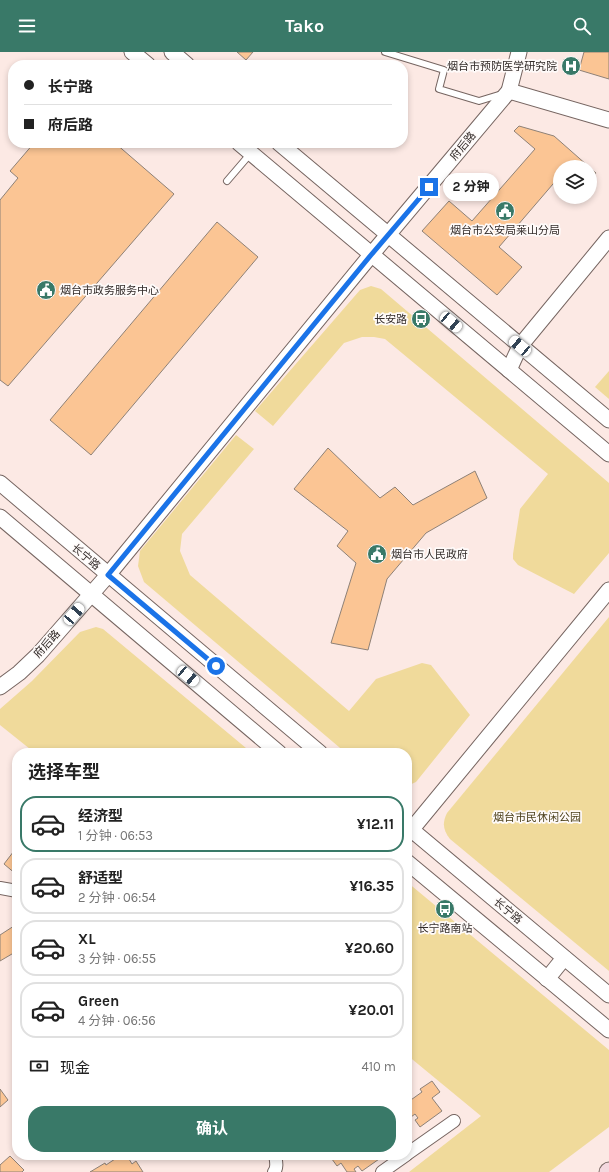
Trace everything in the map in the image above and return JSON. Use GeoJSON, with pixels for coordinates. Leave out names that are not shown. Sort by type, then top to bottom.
{"type":"FeatureCollection","features":[{"type":"Feature","properties":{"kind":"street"},"geometry":{"type":"LineString","coordinates":[[132,52],[142,60]]}},
{"type":"Feature","properties":{"kind":"street"},"geometry":{"type":"LineString","coordinates":[[172,52],[181,60]]}},
{"type":"Feature","properties":{"kind":"street","name":"府后路"},"geometry":{"type":"LineString","coordinates":[[0,687],[19,673],[38,655],[108,575],[371,255],[509,91],[519,52]]}},
{"type":"Feature","properties":{"kind":"street"},"geometry":{"type":"LineString","coordinates":[[509,91],[609,120]]}},
{"type":"Feature","properties":{"kind":"street"},"geometry":{"type":"LineString","coordinates":[[245,148],[609,454]]}},
{"type":"Feature","properties":{"kind":"street"},"geometry":{"type":"LineString","coordinates":[[285,148],[609,420]]}},
{"type":"Feature","properties":{"kind":"street"},"geometry":{"type":"LineString","coordinates":[[508,370],[520,346],[609,238]]}},
{"type":"Feature","properties":{"kind":"street","name":"长宁路"},"geometry":{"type":"LineString","coordinates":[[0,483],[314,748]]}},
{"type":"Feature","properties":{"kind":"street"},"geometry":{"type":"LineString","coordinates":[[0,517],[273,748]]}},
{"type":"Feature","properties":{"kind":"street"},"geometry":{"type":"LineString","coordinates":[[412,826],[609,590]]}},
{"type":"Feature","properties":{"kind":"street"},"geometry":{"type":"LineString","coordinates":[[236,716],[252,697]]}},
{"type":"Feature","properties":{"kind":"street","name":"长宁路"},"geometry":{"type":"LineString","coordinates":[[412,834],[609,995]]}},
{"type":"Feature","properties":{"kind":"street"},"geometry":{"type":"LineString","coordinates":[[412,866],[609,1030]]}},
{"type":"Feature","properties":{"kind":"street"},"geometry":{"type":"LineString","coordinates":[[0,888],[12,890]]}},
{"type":"Feature","properties":{"kind":"street"},"geometry":{"type":"LineString","coordinates":[[547,978],[564,958]]}},
{"type":"Feature","properties":{"kind":"street"},"geometry":{"type":"LineString","coordinates":[[412,1151],[454,1121]]}},
{"type":"Feature","properties":{"kind":"street"},"geometry":{"type":"LineString","coordinates":[[274,1172],[276,1170],[276,1160]]}},
{"type":"Feature","properties":{"kind":"street"},"geometry":{"type":"LineString","coordinates":[[382,1172],[400,1160]]}},
{"type":"Feature","properties":{"kind":"lane"},"geometry":{"type":"LineString","coordinates":[[385,52],[444,70],[439,89],[479,101],[509,91]]}},
{"type":"Feature","properties":{"kind":"lane"},"geometry":{"type":"LineString","coordinates":[[227,181],[251,153]]}},
{"type":"Feature","properties":{"kind":"green space"},"geometry":{"type":"Polygon","coordinates":[[[371,286],[381,289],[609,483],[609,553],[574,594],[518,565],[513,559],[520,509],[548,474],[385,339],[362,337],[344,343],[273,426],[255,411],[360,290],[371,286]]]}},
{"type":"Feature","properties":{"kind":"green space"},"geometry":{"type":"Polygon","coordinates":[[[609,371],[609,399],[595,387],[609,371]]]}},
{"type":"Feature","properties":{"kind":"green space"},"geometry":{"type":"Polygon","coordinates":[[[236,435],[254,449],[182,534],[180,551],[190,575],[349,711],[376,679],[422,663],[431,665],[470,715],[416,782],[412,784],[412,748],[340,748],[144,582],[138,566],[140,551],[236,435]]]}},
{"type":"Feature","properties":{"kind":"green space","name":"烟台市民休闲公园"},"geometry":{"type":"Polygon","coordinates":[[[609,617],[609,971],[450,839],[446,833],[444,820],[447,813],[609,617]]]}},
{"type":"Feature","properties":{"kind":"green space"},"geometry":{"type":"Polygon","coordinates":[[[96,627],[103,629],[246,748],[29,748],[0,725],[0,709],[32,681],[80,632],[96,627]]]}},
{"type":"Feature","properties":{"kind":"green space"},"geometry":{"type":"Polygon","coordinates":[[[412,886],[609,1050],[609,1127],[549,1172],[409,1172],[481,1116],[412,1059],[412,886]]]}},
{"type":"Feature","properties":{"kind":"building"},"geometry":{"type":"Polygon","coordinates":[[[237,52],[253,52],[246,60],[237,52]]]}},
{"type":"Feature","properties":{"kind":"building"},"geometry":{"type":"Polygon","coordinates":[[[584,52],[609,52],[609,79],[579,70],[584,52]]]}},
{"type":"Feature","properties":{"kind":"building","name":"烟台市公安局莱山分局"},"geometry":{"type":"Polygon","coordinates":[[[519,126],[554,136],[581,160],[553,160],[553,184],[499,247],[522,267],[497,295],[422,231],[449,201],[472,221],[535,149],[514,131],[519,126]]]}},
{"type":"Feature","properties":{"kind":"building","name":"烟台市政务服务中心"},"geometry":{"type":"Polygon","coordinates":[[[30,148],[121,148],[174,194],[8,386],[0,380],[0,200],[18,178],[10,171],[30,148]]]}},
{"type":"Feature","properties":{"kind":"building","name":"烟台市政务服务中心"},"geometry":{"type":"Polygon","coordinates":[[[217,222],[258,257],[91,455],[50,420],[217,222]]]}},
{"type":"Feature","properties":{"kind":"building","name":"烟台市人民政府"},"geometry":{"type":"Polygon","coordinates":[[[328,448],[380,498],[395,487],[413,505],[475,471],[487,498],[426,533],[387,579],[368,650],[331,643],[356,563],[337,546],[348,531],[294,489],[328,448]]]}},
{"type":"Feature","properties":{"kind":"building"},"geometry":{"type":"Polygon","coordinates":[[[12,854],[12,871],[4,864],[12,854]]]}},
{"type":"Feature","properties":{"kind":"building"},"geometry":{"type":"Polygon","coordinates":[[[12,927],[12,954],[0,961],[0,935],[12,927]]]}},
{"type":"Feature","properties":{"kind":"building"},"geometry":{"type":"Polygon","coordinates":[[[432,1081],[440,1092],[432,1098],[442,1111],[420,1127],[415,1120],[418,1118],[415,1114],[412,1116],[412,1099],[422,1092],[420,1089],[432,1081]]]}},
{"type":"Feature","properties":{"kind":"building"},"geometry":{"type":"Polygon","coordinates":[[[0,1089],[8,1100],[0,1107],[0,1089]]]}},
{"type":"Feature","properties":{"kind":"building"},"geometry":{"type":"Polygon","coordinates":[[[10,1156],[12,1160],[14,1160],[24,1170],[22,1172],[0,1172],[0,1165],[10,1156]]]}},
{"type":"Feature","properties":{"kind":"building"},"geometry":{"type":"Polygon","coordinates":[[[114,1160],[130,1160],[132,1164],[136,1161],[143,1172],[90,1172],[105,1163],[106,1165],[114,1160]]]}},
{"type":"Feature","properties":{"kind":"building"},"geometry":{"type":"Polygon","coordinates":[[[333,1160],[378,1160],[362,1171],[358,1166],[354,1169],[356,1172],[347,1172],[341,1163],[337,1166],[333,1160]]]}},
{"type":"Feature","properties":{"kind":"place","name":"烟台市预防医学研究院"},"geometry":{"type":"Point","coordinates":[571,66]}},
{"type":"Feature","properties":{"kind":"place","name":"烟台市公安局莱山分局"},"geometry":{"type":"Point","coordinates":[505,211]}},
{"type":"Feature","properties":{"kind":"place","name":"烟台市政务服务中心"},"geometry":{"type":"Point","coordinates":[46,290]}},
{"type":"Feature","properties":{"kind":"place","name":"长安路"},"geometry":{"type":"Point","coordinates":[421,319]}},
{"type":"Feature","properties":{"kind":"place","name":"烟台市人民政府"},"geometry":{"type":"Point","coordinates":[377,554]}},
{"type":"Feature","properties":{"kind":"place","name":"长宁路南站"},"geometry":{"type":"Point","coordinates":[445,909]}},
{"type":"Feature","properties":{"kind":"route"},"geometry":{"type":"LineString","coordinates":[[216,666],[108,575],[371,255],[429,187]]}}]}
